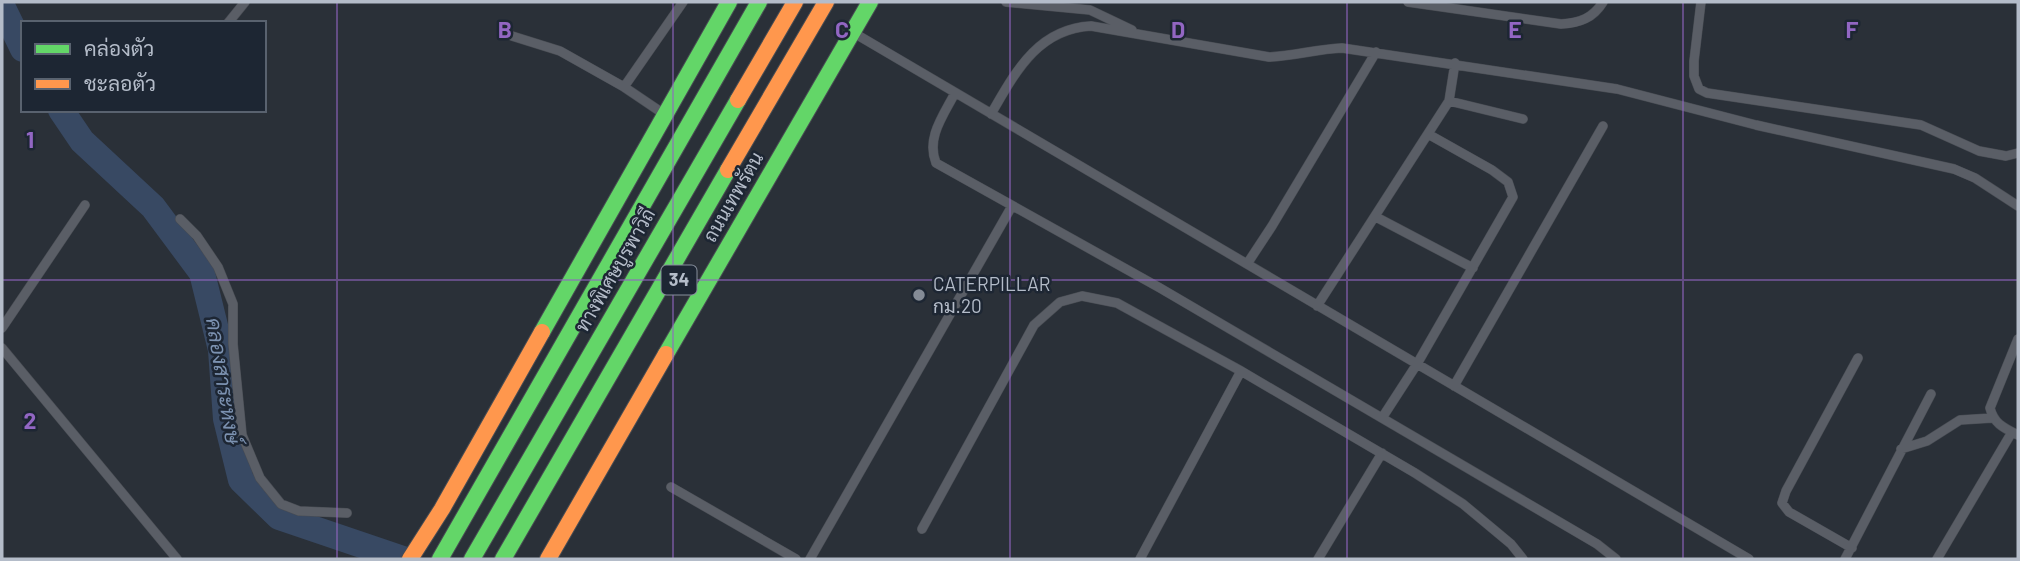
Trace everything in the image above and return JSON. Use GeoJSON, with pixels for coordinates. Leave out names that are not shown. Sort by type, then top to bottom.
{"type":"FeatureCollection","features":[{"type":"Feature","properties":{"kind":"main road"},"geometry":{"type":"LineString","coordinates":[[410,559],[442,509],[729,2]]}},
{"type":"Feature","properties":{"kind":"main road"},"geometry":{"type":"LineString","coordinates":[[440,558],[760,2]]}},
{"type":"Feature","properties":{"kind":"main road","name":"ทางพิเศษบูรพาวิถี"},"geometry":{"type":"LineString","coordinates":[[472,559],[795,2]]}},
{"type":"Feature","properties":{"kind":"main road"},"geometry":{"type":"LineString","coordinates":[[503,559],[827,2]]}},
{"type":"Feature","properties":{"kind":"main road","name":"ถนนเทพรัตน"},"geometry":{"type":"LineString","coordinates":[[519,559],[838,2]]}},
{"type":"Feature","properties":{"kind":"main road","name":"ถนนเทพรัตน"},"geometry":{"type":"LineString","coordinates":[[548,559],[870,2]]}},
{"type":"Feature","properties":{"kind":"main road"},"geometry":{"type":"LineString","coordinates":[[540,559],[567,525]]}},
{"type":"Feature","properties":{"kind":"lane"},"geometry":{"type":"LineString","coordinates":[[230,21],[245,2]]}},
{"type":"Feature","properties":{"kind":"lane"},"geometry":{"type":"LineString","coordinates":[[624,87],[683,2]]}},
{"type":"Feature","properties":{"kind":"lane"},"geometry":{"type":"LineString","coordinates":[[1006,2],[1090,10],[1143,35]]}},
{"type":"Feature","properties":{"kind":"lane"},"geometry":{"type":"LineString","coordinates":[[1408,2],[1561,24],[1578,23],[1597,13],[1603,2]]}},
{"type":"Feature","properties":{"kind":"lane"},"geometry":{"type":"LineString","coordinates":[[1701,2],[1694,76],[1699,89],[1707,93],[1921,125],[1979,151],[2006,156],[2018,153]]}},
{"type":"Feature","properties":{"kind":"lane"},"geometry":{"type":"LineString","coordinates":[[991,114],[1018,68],[1045,40],[1077,27],[1091,26],[1269,57],[1285,57],[1320,48],[1342,48],[1617,89],[1756,125],[1936,165],[1975,178],[2018,206]]}},
{"type":"Feature","properties":{"kind":"lane"},"geometry":{"type":"LineString","coordinates":[[852,32],[1748,559]]}},
{"type":"Feature","properties":{"kind":"lane"},"geometry":{"type":"LineString","coordinates":[[512,36],[560,51],[624,87],[665,115]]}},
{"type":"Feature","properties":{"kind":"lane"},"geometry":{"type":"LineString","coordinates":[[1247,264],[1376,52]]}},
{"type":"Feature","properties":{"kind":"lane"},"geometry":{"type":"LineString","coordinates":[[1317,306],[1449,101],[1455,63]]}},
{"type":"Feature","properties":{"kind":"lane"},"geometry":{"type":"LineString","coordinates":[[955,93],[934,133],[931,151],[936,163],[1160,288],[1597,544],[1616,559]]}},
{"type":"Feature","properties":{"kind":"lane"},"geometry":{"type":"LineString","coordinates":[[1449,101],[1523,119]]}},
{"type":"Feature","properties":{"kind":"lane"},"geometry":{"type":"LineString","coordinates":[[1454,386],[1603,126]]}},
{"type":"Feature","properties":{"kind":"lane"},"geometry":{"type":"LineString","coordinates":[[1382,418],[1417,365],[1513,197],[1508,182],[1492,170],[1428,134]]}},
{"type":"Feature","properties":{"kind":"lane"},"geometry":{"type":"LineString","coordinates":[[2,328],[85,205]]}},
{"type":"Feature","properties":{"kind":"lane"},"geometry":{"type":"LineString","coordinates":[[810,559],[1012,206]]}},
{"type":"Feature","properties":{"kind":"lane"},"geometry":{"type":"LineString","coordinates":[[1376,217],[1473,268]]}},
{"type":"Feature","properties":{"kind":"lane"},"geometry":{"type":"LineString","coordinates":[[180,219],[197,236],[218,267],[233,304],[233,344],[242,435],[260,478],[281,504],[299,511],[347,513]]}},
{"type":"Feature","properties":{"kind":"lane"},"geometry":{"type":"LineString","coordinates":[[922,529],[1034,325],[1060,302],[1082,296],[1117,303],[1382,453],[1463,504],[1511,544],[1523,559]]}},
{"type":"Feature","properties":{"kind":"lane"},"geometry":{"type":"LineString","coordinates":[[1937,559],[2015,434],[1992,418],[1990,408],[2018,340]]}},
{"type":"Feature","properties":{"kind":"lane"},"geometry":{"type":"LineString","coordinates":[[2,348],[177,559]]}},
{"type":"Feature","properties":{"kind":"lane"},"geometry":{"type":"LineString","coordinates":[[1852,548],[1789,512],[1783,503],[1786,491],[1858,358]]}},
{"type":"Feature","properties":{"kind":"lane"},"geometry":{"type":"LineString","coordinates":[[1140,559],[1241,371]]}},
{"type":"Feature","properties":{"kind":"lane"},"geometry":{"type":"LineString","coordinates":[[1845,559],[1931,394]]}},
{"type":"Feature","properties":{"kind":"lane"},"geometry":{"type":"LineString","coordinates":[[1901,449],[1927,440],[1960,420],[1992,418]]}},
{"type":"Feature","properties":{"kind":"lane"},"geometry":{"type":"LineString","coordinates":[[1318,559],[1382,453]]}},
{"type":"Feature","properties":{"kind":"lane"},"geometry":{"type":"LineString","coordinates":[[671,487],[796,559]]}},
{"type":"Feature","properties":{"kind":"waterway","name":"คลองสาระหงษ์"},"geometry":{"type":"LineString","coordinates":[[2,6],[21,45]]}},
{"type":"Feature","properties":{"kind":"waterway","name":"คลองสาระหงษ์"},"geometry":{"type":"LineString","coordinates":[[62,112],[82,141],[153,207],[202,273],[221,350],[226,419],[241,480],[279,517],[403,559]]}},
{"type":"Feature","properties":{"kind":"traffic: fast"},"geometry":{"type":"LineString","coordinates":[[542,332],[729,2]]}},
{"type":"Feature","properties":{"kind":"traffic: fast"},"geometry":{"type":"LineString","coordinates":[[440,559],[759,2]]}},
{"type":"Feature","properties":{"kind":"traffic: fast"},"geometry":{"type":"LineString","coordinates":[[666,354],[870,2]]}},
{"type":"Feature","properties":{"kind":"traffic: fast"},"geometry":{"type":"LineString","coordinates":[[472,559],[738,100]]}},
{"type":"Feature","properties":{"kind":"traffic: fast"},"geometry":{"type":"LineString","coordinates":[[503,559],[728,170]]}},
{"type":"Feature","properties":{"kind":"traffic: slow"},"geometry":{"type":"LineString","coordinates":[[738,100],[795,2]]}},
{"type":"Feature","properties":{"kind":"traffic: slow"},"geometry":{"type":"LineString","coordinates":[[728,170],[826,2]]}},
{"type":"Feature","properties":{"kind":"traffic: slow"},"geometry":{"type":"LineString","coordinates":[[410,559],[442,509],[542,332]]}},
{"type":"Feature","properties":{"kind":"traffic: slow"},"geometry":{"type":"LineString","coordinates":[[548,559],[666,354]]}},
{"type":"Feature","properties":{"kind":"place","name":"CATERPILLAR กม.20"},"geometry":{"type":"Point","coordinates":[919,295]}}]}
